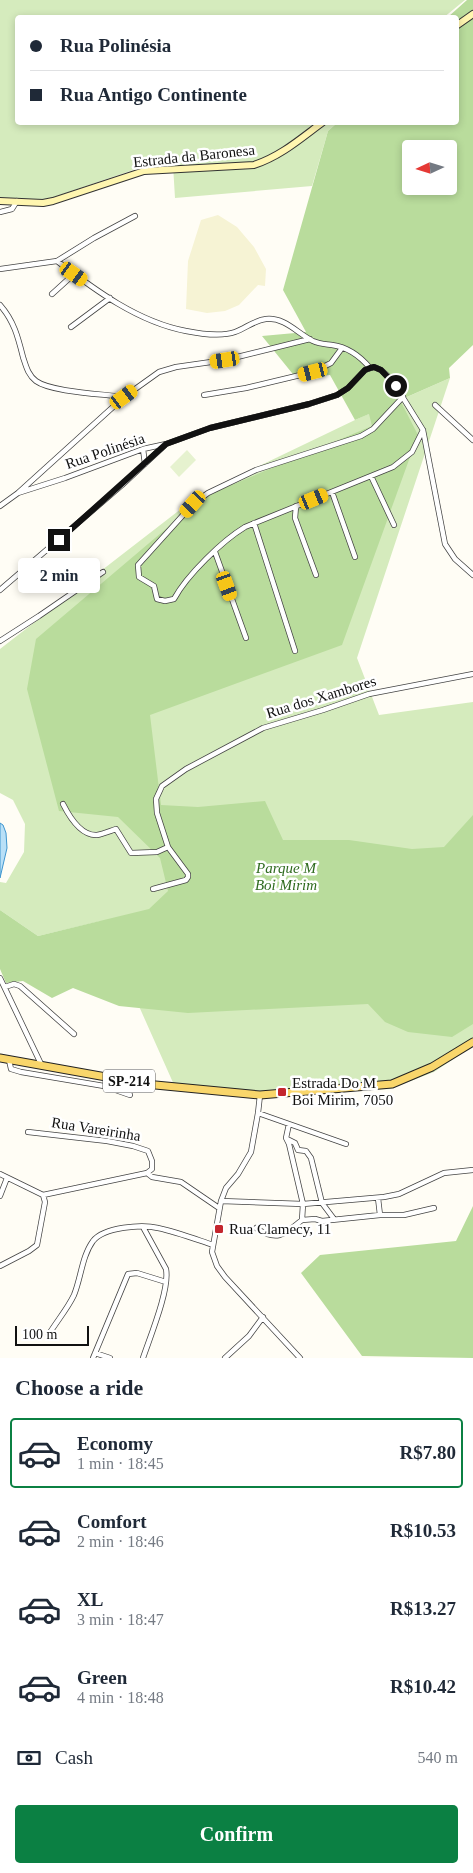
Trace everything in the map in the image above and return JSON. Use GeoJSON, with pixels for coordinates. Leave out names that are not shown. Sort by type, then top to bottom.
{"type":"FeatureCollection","features":[{"type":"Feature","properties":{"kind":"main road"},"geometry":{"type":"LineString","coordinates":[[459,24],[473,14]]}},
{"type":"Feature","properties":{"kind":"main road","name":"Estrada da Baronesa"},"geometry":{"type":"LineString","coordinates":[[0,201],[43,203],[53,201],[144,172],[254,165],[285,152],[319,125]]}},
{"type":"Feature","properties":{"kind":"main road","name":"SP-214"},"geometry":{"type":"LineString","coordinates":[[0,1058],[145,1084],[260,1095],[392,1084],[432,1067],[473,1042]]}},
{"type":"Feature","properties":{"kind":"street"},"geometry":{"type":"LineString","coordinates":[[0,212],[12,210],[17,201]]}},
{"type":"Feature","properties":{"kind":"street"},"geometry":{"type":"LineString","coordinates":[[0,269],[57,261],[135,216]]}},
{"type":"Feature","properties":{"kind":"street"},"geometry":{"type":"LineString","coordinates":[[57,261],[110,298],[156,322],[186,331],[224,334],[234,332],[258,320],[277,319],[310,339],[354,353],[364,360],[370,368],[374,367],[381,370],[392,380],[423,430],[445,544],[455,559],[473,576]]}},
{"type":"Feature","properties":{"kind":"street"},"geometry":{"type":"LineString","coordinates":[[52,294],[74,274]]}},
{"type":"Feature","properties":{"kind":"street"},"geometry":{"type":"LineString","coordinates":[[71,327],[110,298]]}},
{"type":"Feature","properties":{"kind":"street"},"geometry":{"type":"LineString","coordinates":[[0,305],[13,322],[27,370],[36,381],[61,389],[124,397]]}},
{"type":"Feature","properties":{"kind":"street"},"geometry":{"type":"LineString","coordinates":[[0,506],[18,493],[124,397],[148,379],[167,369],[225,360],[310,339]]}},
{"type":"Feature","properties":{"kind":"street"},"geometry":{"type":"LineString","coordinates":[[204,395],[246,388],[313,372],[331,363],[342,348]]}},
{"type":"Feature","properties":{"kind":"street","name":"Rua Polinésia"},"geometry":{"type":"LineString","coordinates":[[18,493],[143,449],[166,444],[210,428],[309,404],[337,395],[348,388],[365,370],[370,368]]}},
{"type":"Feature","properties":{"kind":"street"},"geometry":{"type":"LineString","coordinates":[[403,397],[373,429],[361,436],[256,470],[208,493],[193,504],[138,566],[139,577],[154,586],[157,599],[165,601],[174,599],[182,584],[234,534],[254,523],[393,467],[412,452],[423,430]]}},
{"type":"Feature","properties":{"kind":"street"},"geometry":{"type":"LineString","coordinates":[[435,405],[473,440]]}},
{"type":"Feature","properties":{"kind":"street"},"geometry":{"type":"LineString","coordinates":[[0,590],[166,444]]}},
{"type":"Feature","properties":{"kind":"street"},"geometry":{"type":"LineString","coordinates":[[143,449],[145,464]]}},
{"type":"Feature","properties":{"kind":"street"},"geometry":{"type":"LineString","coordinates":[[371,476],[394,525]]}},
{"type":"Feature","properties":{"kind":"street"},"geometry":{"type":"LineString","coordinates":[[332,492],[355,557]]}},
{"type":"Feature","properties":{"kind":"street"},"geometry":{"type":"LineString","coordinates":[[296,506],[295,518],[316,575]]}},
{"type":"Feature","properties":{"kind":"street"},"geometry":{"type":"LineString","coordinates":[[254,523],[295,651]]}},
{"type":"Feature","properties":{"kind":"street"},"geometry":{"type":"LineString","coordinates":[[215,552],[246,638]]}},
{"type":"Feature","properties":{"kind":"street"},"geometry":{"type":"LineString","coordinates":[[0,641],[103,572]]}},
{"type":"Feature","properties":{"kind":"street","name":"Rua dos Xambores"},"geometry":{"type":"LineString","coordinates":[[153,890],[186,880],[188,877],[188,874],[168,847],[157,813],[156,799],[162,786],[186,769],[263,728],[369,694],[473,674]]}},
{"type":"Feature","properties":{"kind":"street"},"geometry":{"type":"LineString","coordinates":[[63,804],[68,816],[76,825],[91,834],[96,835],[116,829],[131,853],[157,852],[168,847]]}},
{"type":"Feature","properties":{"kind":"street"},"geometry":{"type":"LineString","coordinates":[[0,978],[42,1066]]}},
{"type":"Feature","properties":{"kind":"street"},"geometry":{"type":"LineString","coordinates":[[5,987],[14,984],[20,986],[74,1034]]}},
{"type":"Feature","properties":{"kind":"street"},"geometry":{"type":"LineString","coordinates":[[9,1060],[11,1069],[21,1072],[104,1086],[130,1095]]}},
{"type":"Feature","properties":{"kind":"street"},"geometry":{"type":"LineString","coordinates":[[260,1095],[251,1152],[238,1174],[226,1188],[221,1201],[212,1252],[217,1266],[225,1277],[300,1358]]}},
{"type":"Feature","properties":{"kind":"street"},"geometry":{"type":"LineString","coordinates":[[258,1113],[346,1144]]}},
{"type":"Feature","properties":{"kind":"street"},"geometry":{"type":"LineString","coordinates":[[289,1124],[286,1138],[303,1204],[302,1220]]}},
{"type":"Feature","properties":{"kind":"street","name":"Rua Vareirinha"},"geometry":{"type":"LineString","coordinates":[[28,1132],[132,1146],[148,1151],[152,1161],[152,1169],[147,1173]]}},
{"type":"Feature","properties":{"kind":"street"},"geometry":{"type":"LineString","coordinates":[[286,1138],[295,1143],[298,1150],[306,1151],[311,1158],[322,1203],[334,1219]]}},
{"type":"Feature","properties":{"kind":"street"},"geometry":{"type":"LineString","coordinates":[[221,1201],[303,1204],[378,1198],[399,1194],[444,1174],[473,1170]]}},
{"type":"Feature","properties":{"kind":"street"},"geometry":{"type":"LineString","coordinates":[[0,1174],[43,1195],[147,1173],[152,1177],[181,1182],[220,1208]]}},
{"type":"Feature","properties":{"kind":"street"},"geometry":{"type":"LineString","coordinates":[[0,1196],[7,1178]]}},
{"type":"Feature","properties":{"kind":"street"},"geometry":{"type":"LineString","coordinates":[[0,1266],[37,1245],[44,1207],[43,1195]]}},
{"type":"Feature","properties":{"kind":"street"},"geometry":{"type":"LineString","coordinates":[[378,1198],[380,1215]]}},
{"type":"Feature","properties":{"kind":"street"},"geometry":{"type":"LineString","coordinates":[[256,1228],[266,1235],[275,1236],[288,1231],[302,1220],[404,1214],[434,1208]]}},
{"type":"Feature","properties":{"kind":"street"},"geometry":{"type":"LineString","coordinates":[[50,1334],[74,1295],[93,1241],[106,1232],[143,1227],[158,1228],[213,1245]]}},
{"type":"Feature","properties":{"kind":"street"},"geometry":{"type":"LineString","coordinates":[[143,1227],[166,1269],[166,1282],[143,1358]]}},
{"type":"Feature","properties":{"kind":"street"},"geometry":{"type":"LineString","coordinates":[[110,1358],[94,1355],[128,1274],[137,1273],[166,1282]]}},
{"type":"Feature","properties":{"kind":"street"},"geometry":{"type":"LineString","coordinates":[[225,1358],[249,1336],[263,1317]]}},
{"type":"Feature","properties":{"kind":"shaded area"},"geometry":{"type":"Polygon","coordinates":[[[218,215],[237,227],[254,247],[266,269],[265,286],[258,285],[239,305],[225,311],[207,313],[186,309],[188,261],[201,220],[218,215]]]}},
{"type":"Feature","properties":{"kind":"green space"},"geometry":{"type":"Polygon","coordinates":[[[0,0],[465,0],[447,15],[15,15],[15,125],[335,125],[328,131],[312,186],[175,198],[173,165],[142,167],[42,201],[0,200],[0,0]]]}},
{"type":"Feature","properties":{"kind":"green space","name":"Parque M Boi Mirim"},"geometry":{"type":"Polygon","coordinates":[[[467,0],[473,0],[473,345],[449,368],[450,378],[400,400],[418,435],[342,645],[150,715],[161,805],[198,807],[265,801],[283,840],[349,840],[412,849],[444,847],[473,815],[473,1024],[452,1037],[408,1032],[385,1022],[368,1004],[188,1013],[119,1006],[73,988],[52,998],[23,981],[6,983],[0,969],[0,910],[38,936],[149,909],[168,891],[160,858],[118,817],[59,811],[27,689],[36,639],[194,505],[210,494],[372,426],[369,414],[355,420],[330,375],[296,378],[262,336],[306,332],[283,290],[328,131],[335,125],[459,125],[459,15],[450,15],[467,0]]]}},
{"type":"Feature","properties":{"kind":"green space","name":"Parque M Boi Mirim"},"geometry":{"type":"Polygon","coordinates":[[[450,378],[357,658],[379,715],[473,702],[473,1046],[434,1072],[390,1089],[260,1095],[175,1087],[101,921],[38,936],[0,910],[0,882],[6,883],[24,852],[25,824],[13,800],[0,793],[0,649],[199,495],[355,420],[450,378]]]}},
{"type":"Feature","properties":{"kind":"green space"},"geometry":{"type":"Polygon","coordinates":[[[187,450],[196,460],[179,477],[170,467],[187,450]]]}},
{"type":"Feature","properties":{"kind":"green space"},"geometry":{"type":"Polygon","coordinates":[[[473,1206],[473,1358],[362,1356],[301,1273],[320,1255],[456,1241],[473,1206]]]}},
{"type":"Feature","properties":{"kind":"water"},"geometry":{"type":"Polygon","coordinates":[[[0,823],[3,825],[6,833],[7,848],[0,878],[0,823]]]}},
{"type":"Feature","properties":{"kind":"place","name":"Estrada Do M Boi Mirim, 7050"},"geometry":{"type":"Point","coordinates":[282,1092]}},
{"type":"Feature","properties":{"kind":"place","name":"Rua Clamecy, 11"},"geometry":{"type":"Point","coordinates":[219,1229]}},
{"type":"Feature","properties":{"kind":"route"},"geometry":{"type":"LineString","coordinates":[[59,540],[166,444],[210,428],[309,404],[337,395],[348,388],[365,370],[370,368],[374,367],[381,370],[396,386]]}}]}
